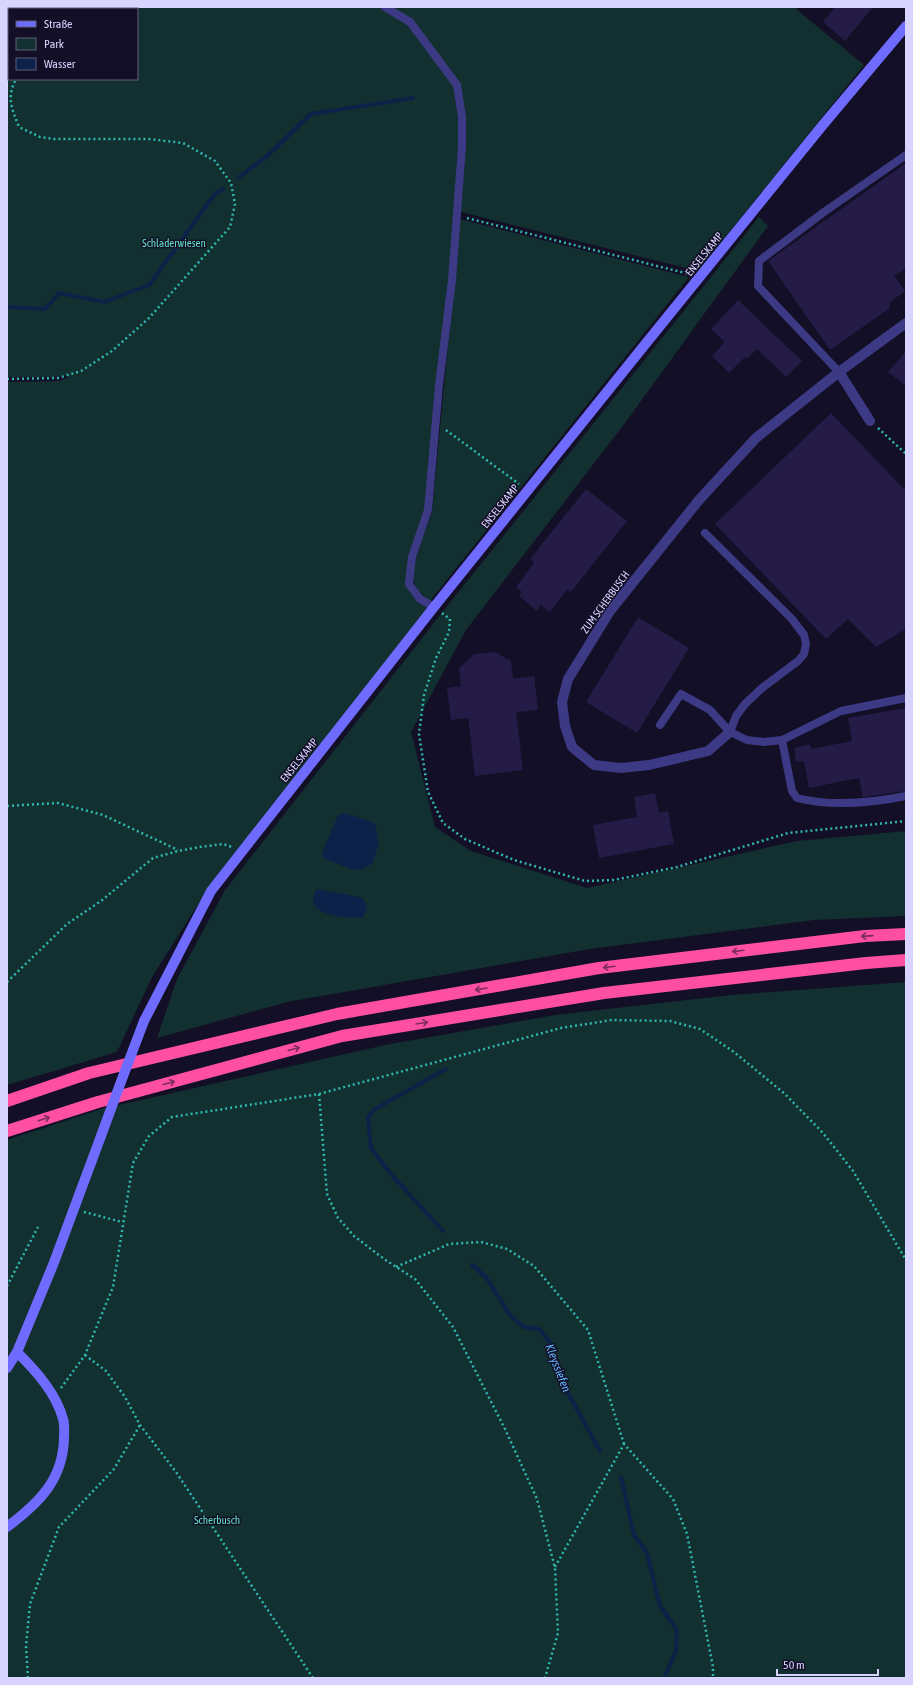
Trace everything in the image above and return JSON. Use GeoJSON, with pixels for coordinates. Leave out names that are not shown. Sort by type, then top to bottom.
{"type":"FeatureCollection","features":[{"type":"Feature","properties":{"kind":"highway"},"geometry":{"type":"LineString","coordinates":[[7,1101],[89,1073],[337,1014],[599,968],[865,936],[906,934]]}},
{"type":"Feature","properties":{"kind":"highway"},"geometry":{"type":"LineString","coordinates":[[7,1131],[98,1102],[342,1036],[604,993],[866,963],[906,960]]}},
{"type":"Feature","properties":{"kind":"main road","name":"ENSELSKAMP"},"geometry":{"type":"LineString","coordinates":[[7,1368],[17,1352],[74,1210],[144,1021],[211,891],[528,490],[822,126],[906,26]]}},
{"type":"Feature","properties":{"kind":"main road"},"geometry":{"type":"LineString","coordinates":[[7,1527],[27,1512],[46,1492],[55,1478],[61,1464],[64,1444],[64,1421],[54,1397],[31,1366],[17,1352]]}},
{"type":"Feature","properties":{"kind":"street","name":"ZUM SCHERBUSCH"},"geometry":{"type":"LineString","coordinates":[[730,732],[708,751],[649,765],[621,768],[594,765],[572,747],[565,726],[562,702],[568,679],[610,611],[699,500],[756,438],[838,372],[906,323]]}},
{"type":"Feature","properties":{"kind":"street"},"geometry":{"type":"LineString","coordinates":[[838,372],[870,421]]}},
{"type":"Feature","properties":{"kind":"lane"},"geometry":{"type":"LineString","coordinates":[[385,7],[410,22],[457,85],[462,116],[462,146],[452,280],[428,510],[412,557],[409,584],[420,599],[434,607]]}},
{"type":"Feature","properties":{"kind":"lane"},"geometry":{"type":"LineString","coordinates":[[838,372],[758,286],[759,261],[824,212],[906,155]]}},
{"type":"Feature","properties":{"kind":"lane"},"geometry":{"type":"LineString","coordinates":[[705,533],[792,619],[804,635],[806,644],[804,654],[798,661],[762,688],[745,704],[736,716],[730,732]]}},
{"type":"Feature","properties":{"kind":"lane"},"geometry":{"type":"LineString","coordinates":[[660,725],[681,694],[710,710],[730,732],[752,741],[764,742],[782,740],[842,711],[906,698]]}},
{"type":"Feature","properties":{"kind":"lane"},"geometry":{"type":"LineString","coordinates":[[782,740],[792,791],[797,798],[807,801],[859,803],[876,802],[906,796]]}},
{"type":"Feature","properties":{"kind":"path"},"geometry":{"type":"LineString","coordinates":[[7,379],[58,378],[81,371],[112,351],[149,318],[230,227],[235,204],[231,183],[215,161],[183,143],[149,139],[54,139],[40,137],[19,127],[10,103],[12,87],[16,80]]}},
{"type":"Feature","properties":{"kind":"path"},"geometry":{"type":"LineString","coordinates":[[457,216],[701,277]]}},
{"type":"Feature","properties":{"kind":"path"},"geometry":{"type":"LineString","coordinates":[[870,421],[906,454]]}},
{"type":"Feature","properties":{"kind":"path"},"geometry":{"type":"LineString","coordinates":[[436,423],[528,490]]}},
{"type":"Feature","properties":{"kind":"path"},"geometry":{"type":"LineString","coordinates":[[434,607],[450,620],[449,632],[436,658],[424,695],[419,734],[428,792],[443,823],[465,839],[514,860],[585,881],[592,881],[614,880],[677,867],[788,833],[906,821]]}},
{"type":"Feature","properties":{"kind":"path"},"geometry":{"type":"LineString","coordinates":[[7,806],[58,803],[103,815],[178,851]]}},
{"type":"Feature","properties":{"kind":"path"},"geometry":{"type":"LineString","coordinates":[[7,982],[67,924],[101,901],[153,858],[178,851],[223,844],[242,851]]}},
{"type":"Feature","properties":{"kind":"path"},"geometry":{"type":"LineString","coordinates":[[54,1397],[85,1355],[113,1287],[122,1222],[133,1163],[149,1136],[172,1117],[319,1094],[561,1028],[612,1020],[670,1021],[700,1029],[734,1052],[785,1094],[823,1133],[853,1171],[906,1260]]}},
{"type":"Feature","properties":{"kind":"path"},"geometry":{"type":"LineString","coordinates":[[319,1094],[327,1194],[338,1218],[354,1236],[384,1260],[415,1278],[453,1327],[505,1429],[537,1499],[555,1568],[558,1634],[545,1678]]}},
{"type":"Feature","properties":{"kind":"path"},"geometry":{"type":"LineString","coordinates":[[74,1210],[122,1222]]}},
{"type":"Feature","properties":{"kind":"path"},"geometry":{"type":"LineString","coordinates":[[7,1286],[38,1227]]}},
{"type":"Feature","properties":{"kind":"path"},"geometry":{"type":"LineString","coordinates":[[396,1267],[449,1244],[480,1242],[507,1248],[534,1266],[588,1330],[624,1444],[673,1499],[686,1534],[712,1660],[713,1678]]}},
{"type":"Feature","properties":{"kind":"path"},"geometry":{"type":"LineString","coordinates":[[85,1355],[106,1371],[125,1397],[140,1425],[176,1472],[313,1678]]}},
{"type":"Feature","properties":{"kind":"path"},"geometry":{"type":"LineString","coordinates":[[28,1678],[26,1646],[30,1604],[59,1527],[114,1469],[140,1425]]}},
{"type":"Feature","properties":{"kind":"path"},"geometry":{"type":"LineString","coordinates":[[555,1568],[624,1444]]}},
{"type":"Feature","properties":{"kind":"green space","name":"Schladerwiesen"},"geometry":{"type":"Polygon","coordinates":[[[7,7],[378,7],[409,24],[454,87],[460,117],[460,147],[449,282],[425,508],[405,584],[416,600],[427,608],[207,890],[152,977],[117,1052],[7,1085],[7,382],[59,381],[69,377],[67,375],[51,377],[7,377],[7,7]]]}},
{"type":"Feature","properties":{"kind":"green space"},"geometry":{"type":"Polygon","coordinates":[[[393,7],[797,7],[796,9],[864,65],[698,271],[461,212],[466,146],[465,114],[459,83],[393,7]]]}},
{"type":"Feature","properties":{"kind":"green space"},"geometry":{"type":"Polygon","coordinates":[[[759,217],[768,226],[625,423],[466,630],[411,732],[435,827],[471,851],[587,888],[797,841],[906,831],[906,916],[814,920],[590,949],[287,1002],[157,1038],[177,979],[225,890],[444,610],[759,217]]]}},
{"type":"Feature","properties":{"kind":"green space"},"geometry":{"type":"Polygon","coordinates":[[[460,219],[689,277],[430,601],[417,588],[413,576],[416,558],[432,512],[460,219]]]}},
{"type":"Feature","properties":{"kind":"green space","name":"Scherbusch"},"geometry":{"type":"Polygon","coordinates":[[[906,982],[906,1678],[7,1678],[7,1140],[101,1109],[390,1044],[555,1015],[731,995],[906,982]]]}},
{"type":"Feature","properties":{"kind":"water"},"geometry":{"type":"Polygon","coordinates":[[[345,813],[375,823],[379,843],[373,863],[361,870],[351,869],[323,858],[322,853],[338,815],[345,813]]]}},
{"type":"Feature","properties":{"kind":"water"},"geometry":{"type":"Polygon","coordinates":[[[319,889],[363,898],[367,908],[365,913],[362,918],[349,918],[325,913],[319,910],[313,899],[316,890],[319,889]]]}},
{"type":"Feature","properties":{"kind":"building"},"geometry":{"type":"Polygon","coordinates":[[[835,7],[873,7],[845,41],[823,22],[835,7]]]}},
{"type":"Feature","properties":{"kind":"building"},"geometry":{"type":"Polygon","coordinates":[[[906,163],[906,268],[894,276],[905,291],[889,303],[890,308],[830,350],[768,261],[906,163]]]}},
{"type":"Feature","properties":{"kind":"building"},"geometry":{"type":"Polygon","coordinates":[[[738,300],[802,361],[786,377],[757,349],[747,359],[745,357],[729,373],[712,356],[725,342],[711,329],[738,300]]]}},
{"type":"Feature","properties":{"kind":"building"},"geometry":{"type":"Polygon","coordinates":[[[906,351],[906,386],[888,372],[906,351]]]}},
{"type":"Feature","properties":{"kind":"building"},"geometry":{"type":"Polygon","coordinates":[[[831,413],[906,491],[906,629],[876,647],[848,619],[826,639],[715,524],[831,413]]]}},
{"type":"Feature","properties":{"kind":"building"},"geometry":{"type":"Polygon","coordinates":[[[586,489],[627,521],[571,592],[567,590],[550,612],[541,605],[537,611],[519,596],[522,592],[516,587],[534,563],[530,559],[586,489]]]}},
{"type":"Feature","properties":{"kind":"building"},"geometry":{"type":"Polygon","coordinates":[[[638,617],[689,648],[637,733],[586,702],[638,617]]]}},
{"type":"Feature","properties":{"kind":"building"},"geometry":{"type":"Polygon","coordinates":[[[495,652],[511,661],[513,679],[534,676],[538,710],[516,712],[523,770],[475,776],[468,718],[451,720],[447,688],[461,686],[459,668],[474,654],[495,652]]]}},
{"type":"Feature","properties":{"kind":"building"},"geometry":{"type":"Polygon","coordinates":[[[906,708],[906,791],[863,797],[859,778],[809,788],[804,761],[796,762],[794,748],[810,744],[811,749],[852,741],[848,718],[906,708]]]}},
{"type":"Feature","properties":{"kind":"building"},"geometry":{"type":"Polygon","coordinates":[[[655,793],[659,813],[668,811],[674,844],[599,858],[593,825],[637,817],[634,797],[655,793]]]}},
{"type":"Feature","properties":{"kind":"waterway"},"geometry":{"type":"LineString","coordinates":[[239,177],[266,157],[311,114],[413,98]]}},
{"type":"Feature","properties":{"kind":"waterway"},"geometry":{"type":"LineString","coordinates":[[7,307],[45,309],[59,293],[104,302],[149,285],[214,195],[223,189]]}},
{"type":"Feature","properties":{"kind":"waterway","name":"Kleyssiefen"},"geometry":{"type":"LineString","coordinates":[[443,1231],[390,1173],[371,1148],[368,1117],[375,1109],[446,1069]]}},
{"type":"Feature","properties":{"kind":"waterway","name":"Kleyssiefen"},"geometry":{"type":"LineString","coordinates":[[472,1265],[486,1277],[510,1315],[524,1327],[539,1329],[550,1342],[563,1384],[600,1451]]}},
{"type":"Feature","properties":{"kind":"waterway","name":"Kleyssiefen"},"geometry":{"type":"LineString","coordinates":[[621,1477],[634,1535],[647,1553],[660,1606],[677,1630],[676,1651],[664,1678]]}}]}
